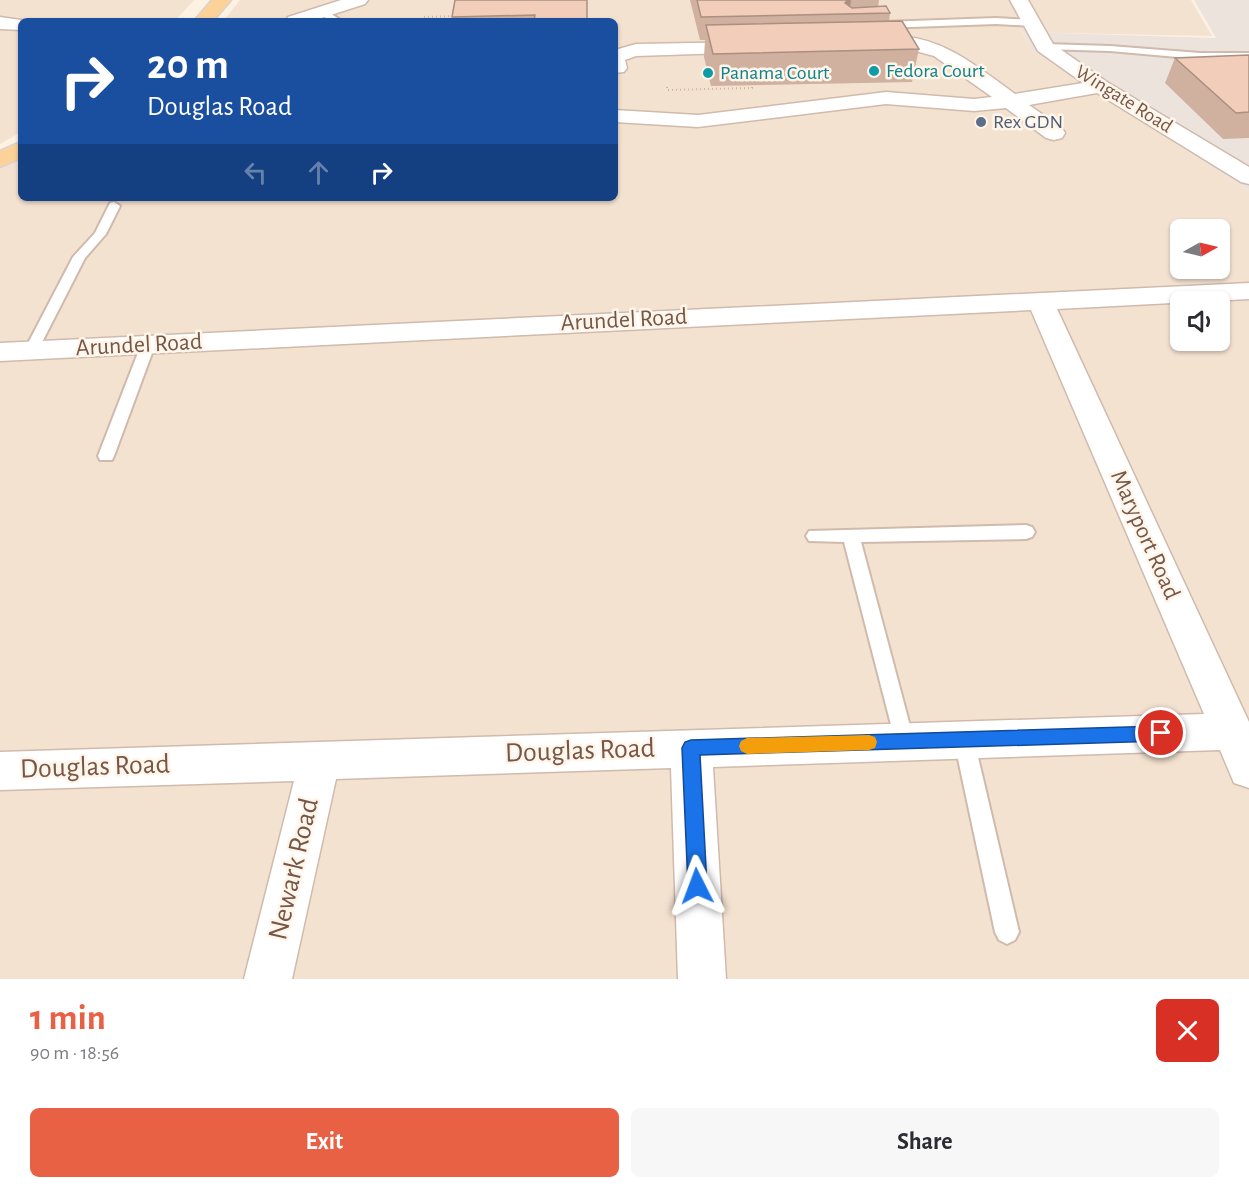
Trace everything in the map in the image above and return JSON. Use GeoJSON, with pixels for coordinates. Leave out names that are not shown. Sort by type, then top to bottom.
{"type":"FeatureCollection","features":[{"type":"Feature","properties":{"kind":"main road"},"geometry":{"type":"LineString","coordinates":[[206,18],[222,0]]}},
{"type":"Feature","properties":{"kind":"street"},"geometry":{"type":"LineString","coordinates":[[314,18],[328,16],[359,0]]}},
{"type":"Feature","properties":{"kind":"street","name":"Wingate Road"},"geometry":{"type":"LineString","coordinates":[[1019,0],[1045,47],[1100,86],[1249,177]]}},
{"type":"Feature","properties":{"kind":"street"},"geometry":{"type":"LineString","coordinates":[[0,23],[18,24]]}},
{"type":"Feature","properties":{"kind":"street"},"geometry":{"type":"LineString","coordinates":[[856,45],[924,44],[938,49],[1054,133]]}},
{"type":"Feature","properties":{"kind":"street"},"geometry":{"type":"LineString","coordinates":[[618,56],[636,50],[763,47]]}},
{"type":"Feature","properties":{"kind":"street"},"geometry":{"type":"LineString","coordinates":[[618,116],[698,121],[865,99],[928,100],[974,105],[1043,97],[1100,86]]}},
{"type":"Feature","properties":{"kind":"street","name":"Arundel Road"},"geometry":{"type":"LineString","coordinates":[[0,352],[1249,291]]}},
{"type":"Feature","properties":{"kind":"street","name":"Maryport Road"},"geometry":{"type":"LineString","coordinates":[[1040,300],[1249,769]]}},
{"type":"Feature","properties":{"kind":"street","name":"Douglas Road"},"geometry":{"type":"LineString","coordinates":[[0,771],[1233,731]]}},
{"type":"Feature","properties":{"kind":"street"},"geometry":{"type":"LineString","coordinates":[[691,748],[702,979]]}},
{"type":"Feature","properties":{"kind":"street","name":"Newark Road"},"geometry":{"type":"LineString","coordinates":[[267,979],[320,759]]}},
{"type":"Feature","properties":{"kind":"lane"},"geometry":{"type":"LineString","coordinates":[[871,25],[996,21],[1032,23]]}},
{"type":"Feature","properties":{"kind":"lane"},"geometry":{"type":"LineString","coordinates":[[1045,47],[1117,49],[1185,56],[1249,56]]}},
{"type":"Feature","properties":{"kind":"lane"},"geometry":{"type":"LineString","coordinates":[[31,351],[79,256],[100,234],[114,207]]}},
{"type":"Feature","properties":{"kind":"lane"},"geometry":{"type":"LineString","coordinates":[[106,456],[148,345]]}},
{"type":"Feature","properties":{"kind":"lane"},"geometry":{"type":"LineString","coordinates":[[815,536],[1026,532]]}},
{"type":"Feature","properties":{"kind":"lane"},"geometry":{"type":"LineString","coordinates":[[851,535],[904,741]]}},
{"type":"Feature","properties":{"kind":"lane"},"geometry":{"type":"LineString","coordinates":[[964,740],[1007,932]]}},
{"type":"Feature","properties":{"kind":"path"},"geometry":{"type":"LineString","coordinates":[[424,17],[459,16]]}},
{"type":"Feature","properties":{"kind":"path"},"geometry":{"type":"LineString","coordinates":[[667,87],[667,90],[752,88],[752,85]]}},
{"type":"Feature","properties":{"kind":"shaded area"},"geometry":{"type":"Polygon","coordinates":[[[0,0],[194,0],[178,18],[18,18],[18,134],[0,144],[0,0]]]}},
{"type":"Feature","properties":{"kind":"shaded area"},"geometry":{"type":"Polygon","coordinates":[[[240,0],[1191,0],[1212,36],[1021,31],[1033,51],[1249,191],[1249,979],[0,979],[0,169],[18,160],[18,201],[618,201],[618,18],[225,18],[240,0]]]}},
{"type":"Feature","properties":{"kind":"shaded area"},"geometry":{"type":"Polygon","coordinates":[[[1194,0],[1249,0],[1249,191],[1033,51],[1021,30],[1216,38],[1194,0]]]}},
{"type":"Feature","properties":{"kind":"building"},"geometry":{"type":"Polygon","coordinates":[[[455,0],[587,0],[587,18],[534,18],[535,15],[452,17],[455,0]]]}},
{"type":"Feature","properties":{"kind":"building"},"geometry":{"type":"Polygon","coordinates":[[[697,0],[848,0],[845,3],[852,8],[886,6],[890,13],[701,17],[697,0]]]}},
{"type":"Feature","properties":{"kind":"building"},"geometry":{"type":"Polygon","coordinates":[[[902,21],[919,49],[713,54],[706,25],[902,21]]]}},
{"type":"Feature","properties":{"kind":"building"},"geometry":{"type":"Polygon","coordinates":[[[1249,55],[1249,112],[1236,113],[1175,58],[1249,55]]]}},
{"type":"Feature","properties":{"kind":"slow traffic"},"geometry":{"type":"LineString","coordinates":[[747,746],[869,742]]}},
{"type":"Feature","properties":{"kind":"place","name":"Fedora Court"},"geometry":{"type":"Point","coordinates":[874,71]}},
{"type":"Feature","properties":{"kind":"place","name":"Panama Court"},"geometry":{"type":"Point","coordinates":[708,73]}},
{"type":"Feature","properties":{"kind":"place","name":"Rex GDN"},"geometry":{"type":"Point","coordinates":[981,122]}},
{"type":"Feature","properties":{"kind":"route"},"geometry":{"type":"LineString","coordinates":[[697,886],[691,748],[1161,733]]}}]}
